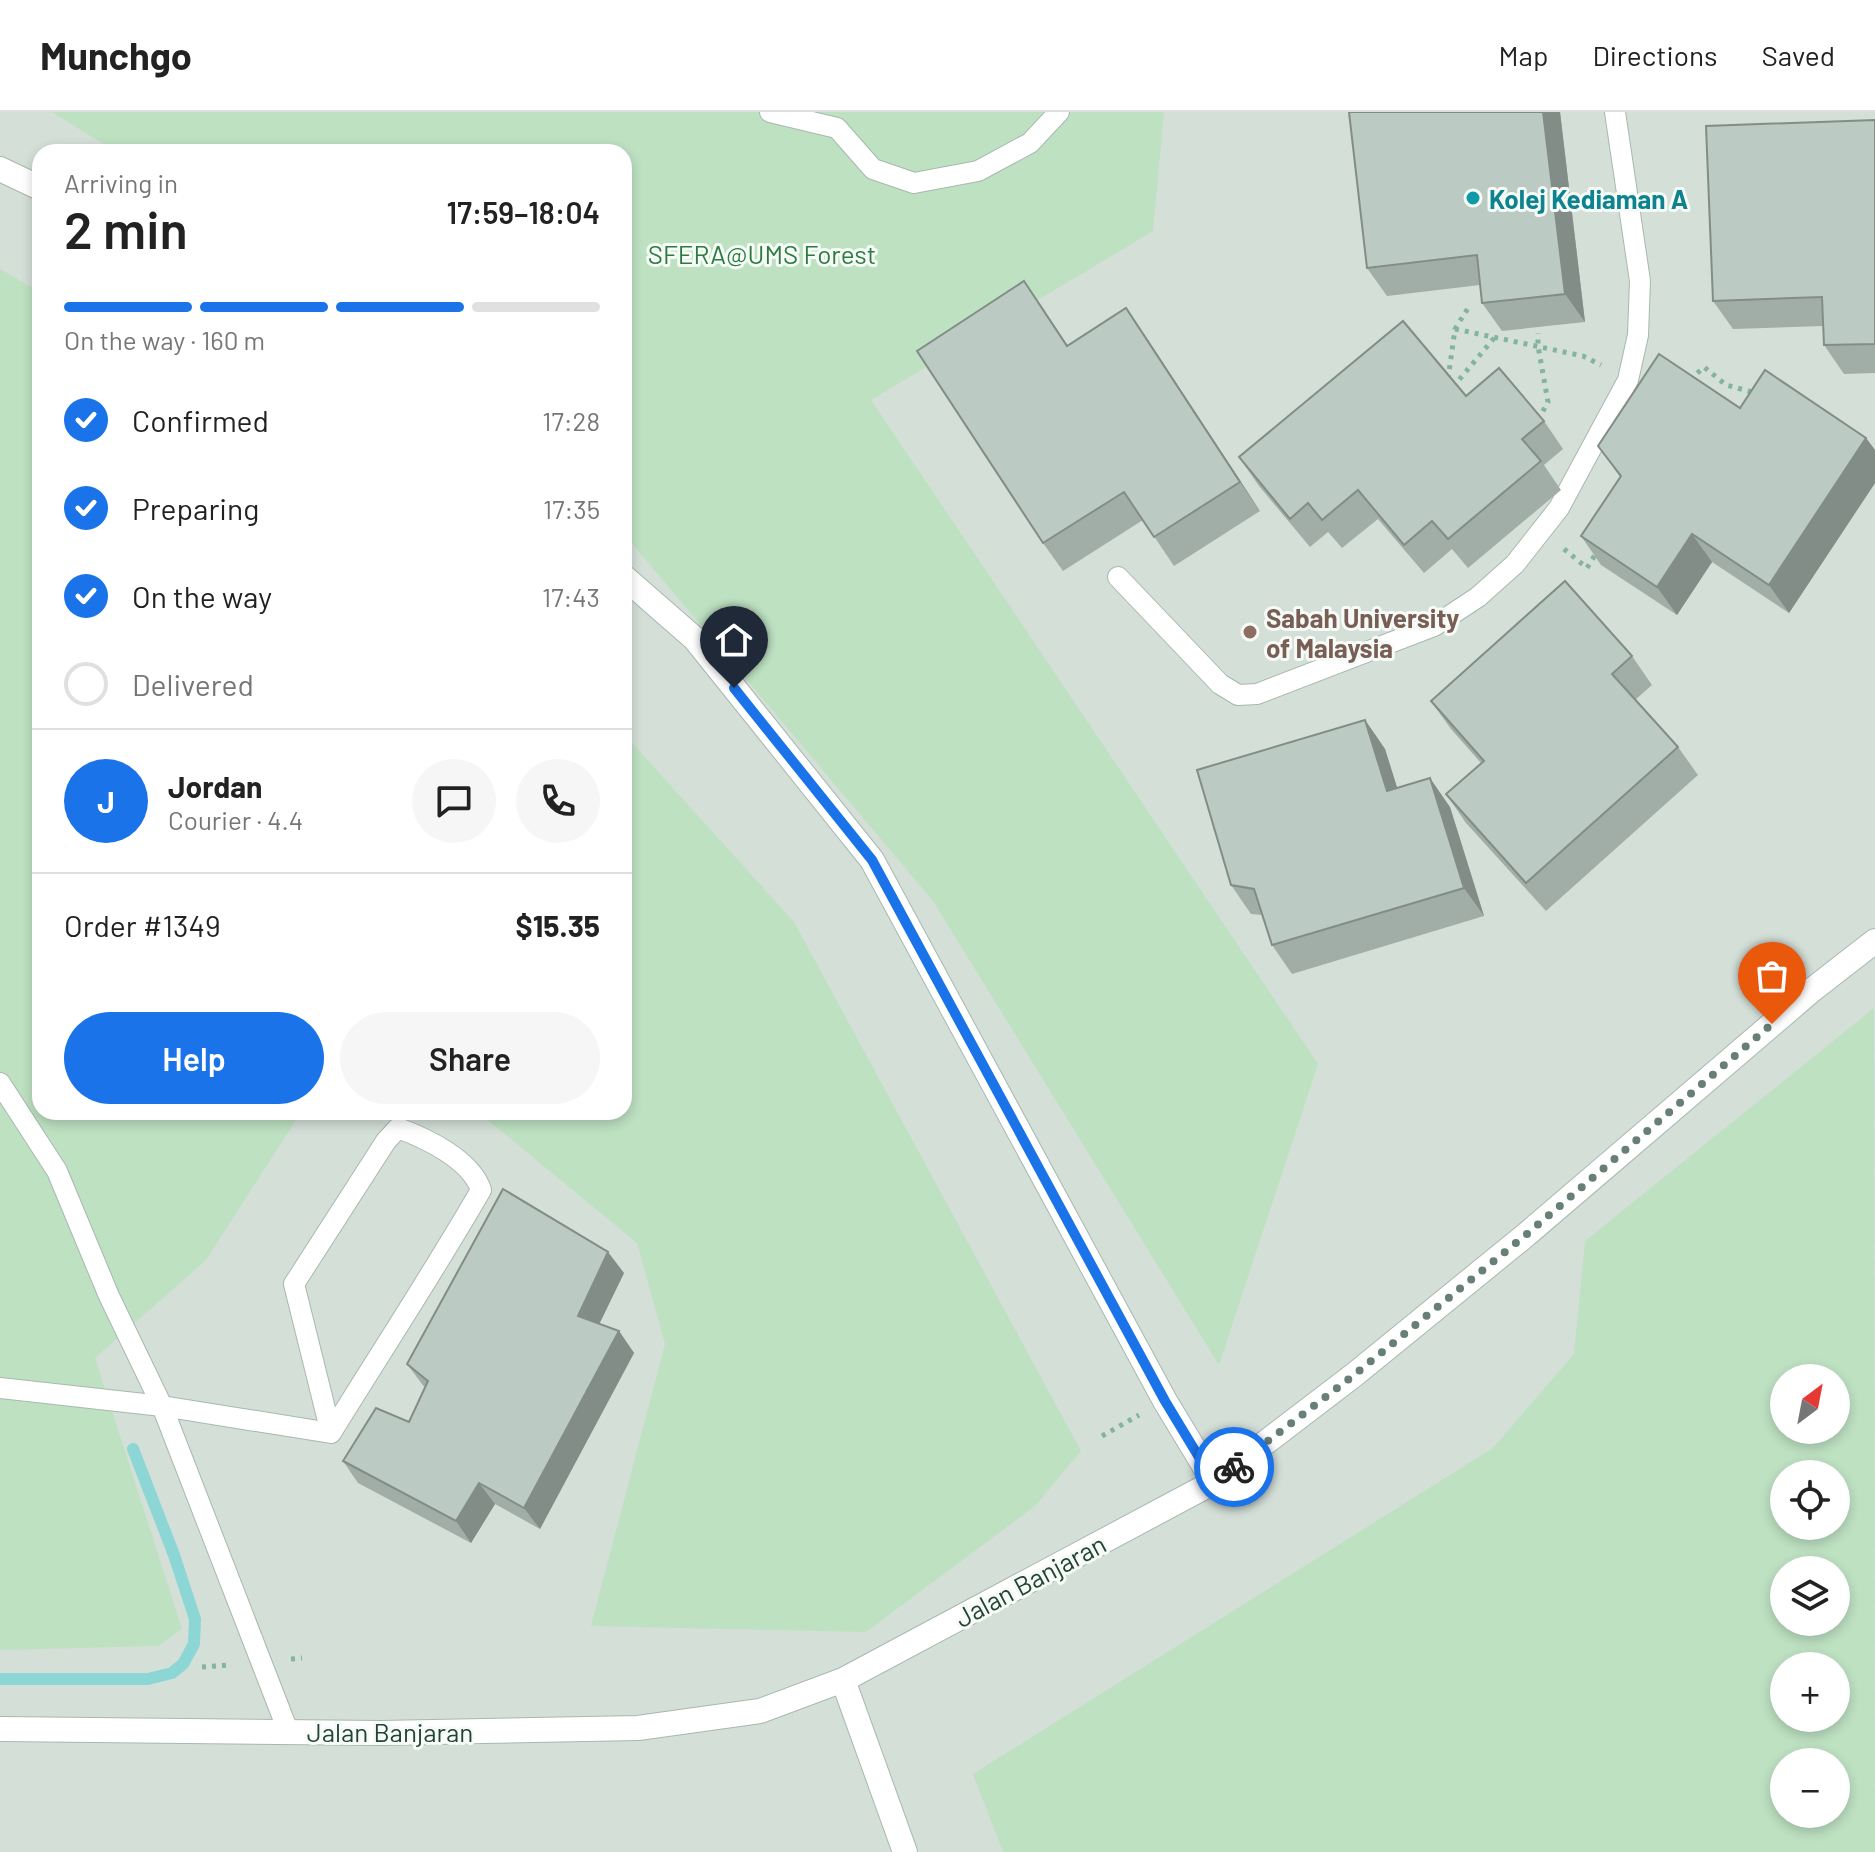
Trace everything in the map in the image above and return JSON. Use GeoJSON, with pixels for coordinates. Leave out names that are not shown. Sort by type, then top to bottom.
{"type":"FeatureCollection","features":[{"type":"Feature","properties":{"kind":"street"},"geometry":{"type":"LineString","coordinates":[[0,169],[32,184]]}},
{"type":"Feature","properties":{"kind":"street"},"geometry":{"type":"LineString","coordinates":[[632,584],[695,639],[872,860],[1158,1387],[1214,1482]]}},
{"type":"Feature","properties":{"kind":"street","name":"Jalan Banjaran"},"geometry":{"type":"LineString","coordinates":[[0,1729],[381,1733],[638,1728],[760,1711],[843,1680],[1214,1482],[1354,1375],[1527,1234],[1801,999],[1875,943]]}},
{"type":"Feature","properties":{"kind":"street"},"geometry":{"type":"LineString","coordinates":[[843,1680],[905,1852]]}},
{"type":"Feature","properties":{"kind":"lane"},"geometry":{"type":"LineString","coordinates":[[770,112],[837,128],[873,169],[914,183],[978,171],[1030,143],[1059,112]]}},
{"type":"Feature","properties":{"kind":"lane"},"geometry":{"type":"LineString","coordinates":[[1118,577],[1220,684],[1238,695],[1257,694],[1434,626],[1478,597],[1515,564],[1559,508],[1628,380],[1640,322],[1640,281],[1615,112]]}},
{"type":"Feature","properties":{"kind":"lane"},"geometry":{"type":"LineString","coordinates":[[0,1083],[57,1171],[109,1296],[162,1406],[288,1731]]}},
{"type":"Feature","properties":{"kind":"lane"},"geometry":{"type":"LineString","coordinates":[[398,1128],[429,1139],[475,1175],[481,1190],[331,1433],[294,1284],[386,1141],[398,1128]]}},
{"type":"Feature","properties":{"kind":"lane"},"geometry":{"type":"LineString","coordinates":[[0,1388],[162,1406],[331,1433]]}},
{"type":"Feature","properties":{"kind":"path"},"geometry":{"type":"LineString","coordinates":[[1448,379],[1455,329],[1470,305]]}},
{"type":"Feature","properties":{"kind":"path"},"geometry":{"type":"LineString","coordinates":[[1455,329],[1583,356],[1628,380]]}},
{"type":"Feature","properties":{"kind":"path"},"geometry":{"type":"LineString","coordinates":[[1538,333],[1548,402],[1538,420]]}},
{"type":"Feature","properties":{"kind":"path"},"geometry":{"type":"LineString","coordinates":[[1453,387],[1495,337]]}},
{"type":"Feature","properties":{"kind":"path"},"geometry":{"type":"LineString","coordinates":[[1678,371],[1689,380],[1704,367],[1726,385],[1764,395]]}},
{"type":"Feature","properties":{"kind":"path"},"geometry":{"type":"LineString","coordinates":[[1541,532],[1587,568],[1601,545]]}},
{"type":"Feature","properties":{"kind":"shaded area","name":"Sabah University of Malaysia"},"geometry":{"type":"Polygon","coordinates":[[[0,112],[1875,112],[1875,1852],[0,1852],[0,112]]]}},
{"type":"Feature","properties":{"kind":"green space","name":"SFERA@UMS Forest"},"geometry":{"type":"Polygon","coordinates":[[[52,112],[1164,112],[1153,231],[871,400],[1318,1064],[1219,1365],[933,901],[632,544],[632,144],[103,144],[52,112]]]}},
{"type":"Feature","properties":{"kind":"green space"},"geometry":{"type":"Polygon","coordinates":[[[0,269],[32,287],[32,1120],[296,1120],[206,1260],[95,1358],[182,1629],[158,1646],[0,1650],[0,269]]]}},
{"type":"Feature","properties":{"kind":"green space"},"geometry":{"type":"Polygon","coordinates":[[[632,743],[794,922],[1081,1451],[1035,1506],[866,1632],[591,1626],[665,1344],[637,1243],[488,1120],[632,1120],[632,743]]]}},
{"type":"Feature","properties":{"kind":"green space"},"geometry":{"type":"Polygon","coordinates":[[[1874,1008],[1875,1852],[1003,1852],[973,1774],[1493,1448],[1574,1354],[1585,1241],[1874,1008]]]}},
{"type":"Feature","properties":{"kind":"building","name":"Kolej Kediaman A"},"geometry":{"type":"Polygon","coordinates":[[[1349,112],[1543,112],[1565,294],[1482,303],[1477,255],[1367,268],[1349,112]]]}},
{"type":"Feature","properties":{"kind":"building"},"geometry":{"type":"Polygon","coordinates":[[[1875,120],[1875,344],[1824,345],[1822,297],[1713,301],[1706,126],[1875,120]]]}},
{"type":"Feature","properties":{"kind":"building"},"geometry":{"type":"Polygon","coordinates":[[[1024,281],[1067,346],[1126,308],[1240,482],[1154,537],[1124,492],[1043,543],[917,351],[1024,281]]]}},
{"type":"Feature","properties":{"kind":"building"},"geometry":{"type":"Polygon","coordinates":[[[1403,321],[1466,396],[1499,368],[1544,421],[1522,439],[1541,461],[1448,539],[1432,521],[1404,545],[1358,490],[1322,520],[1308,503],[1290,519],[1239,457],[1403,321]]]}},
{"type":"Feature","properties":{"kind":"building"},"geometry":{"type":"Polygon","coordinates":[[[1659,354],[1740,408],[1765,370],[1866,438],[1769,585],[1692,534],[1657,587],[1581,536],[1621,476],[1598,446],[1659,354]]]}},
{"type":"Feature","properties":{"kind":"building"},"geometry":{"type":"Polygon","coordinates":[[[1565,581],[1632,656],[1612,674],[1678,747],[1526,883],[1446,794],[1484,761],[1431,701],[1565,581]]]}},
{"type":"Feature","properties":{"kind":"building"},"geometry":{"type":"Polygon","coordinates":[[[1365,720],[1387,791],[1430,778],[1464,888],[1272,945],[1254,889],[1231,885],[1197,770],[1365,720]]]}},
{"type":"Feature","properties":{"kind":"building"},"geometry":{"type":"Polygon","coordinates":[[[503,1189],[608,1252],[578,1316],[619,1331],[524,1508],[479,1483],[456,1521],[343,1461],[376,1408],[409,1422],[428,1381],[407,1364],[503,1189]]]}},
{"type":"Feature","properties":{"kind":"waterway"},"geometry":{"type":"LineString","coordinates":[[0,1679],[148,1679],[172,1673],[183,1664],[194,1644],[195,1619],[133,1449]]}},
{"type":"Feature","properties":{"kind":"way so far"},"geometry":{"type":"LineString","coordinates":[[1234,1467],[1354,1375],[1527,1234],[1772,1024]]}},
{"type":"Feature","properties":{"kind":"place","name":"Kolej Kediaman A"},"geometry":{"type":"Point","coordinates":[1473,198]}},
{"type":"Feature","properties":{"kind":"place","name":"Sabah University of Malaysia"},"geometry":{"type":"Point","coordinates":[1250,632]}},
{"type":"Feature","properties":{"kind":"route"},"geometry":{"type":"LineString","coordinates":[[734,688],[872,860],[1165,1401],[1214,1482],[1234,1467]]}}]}
